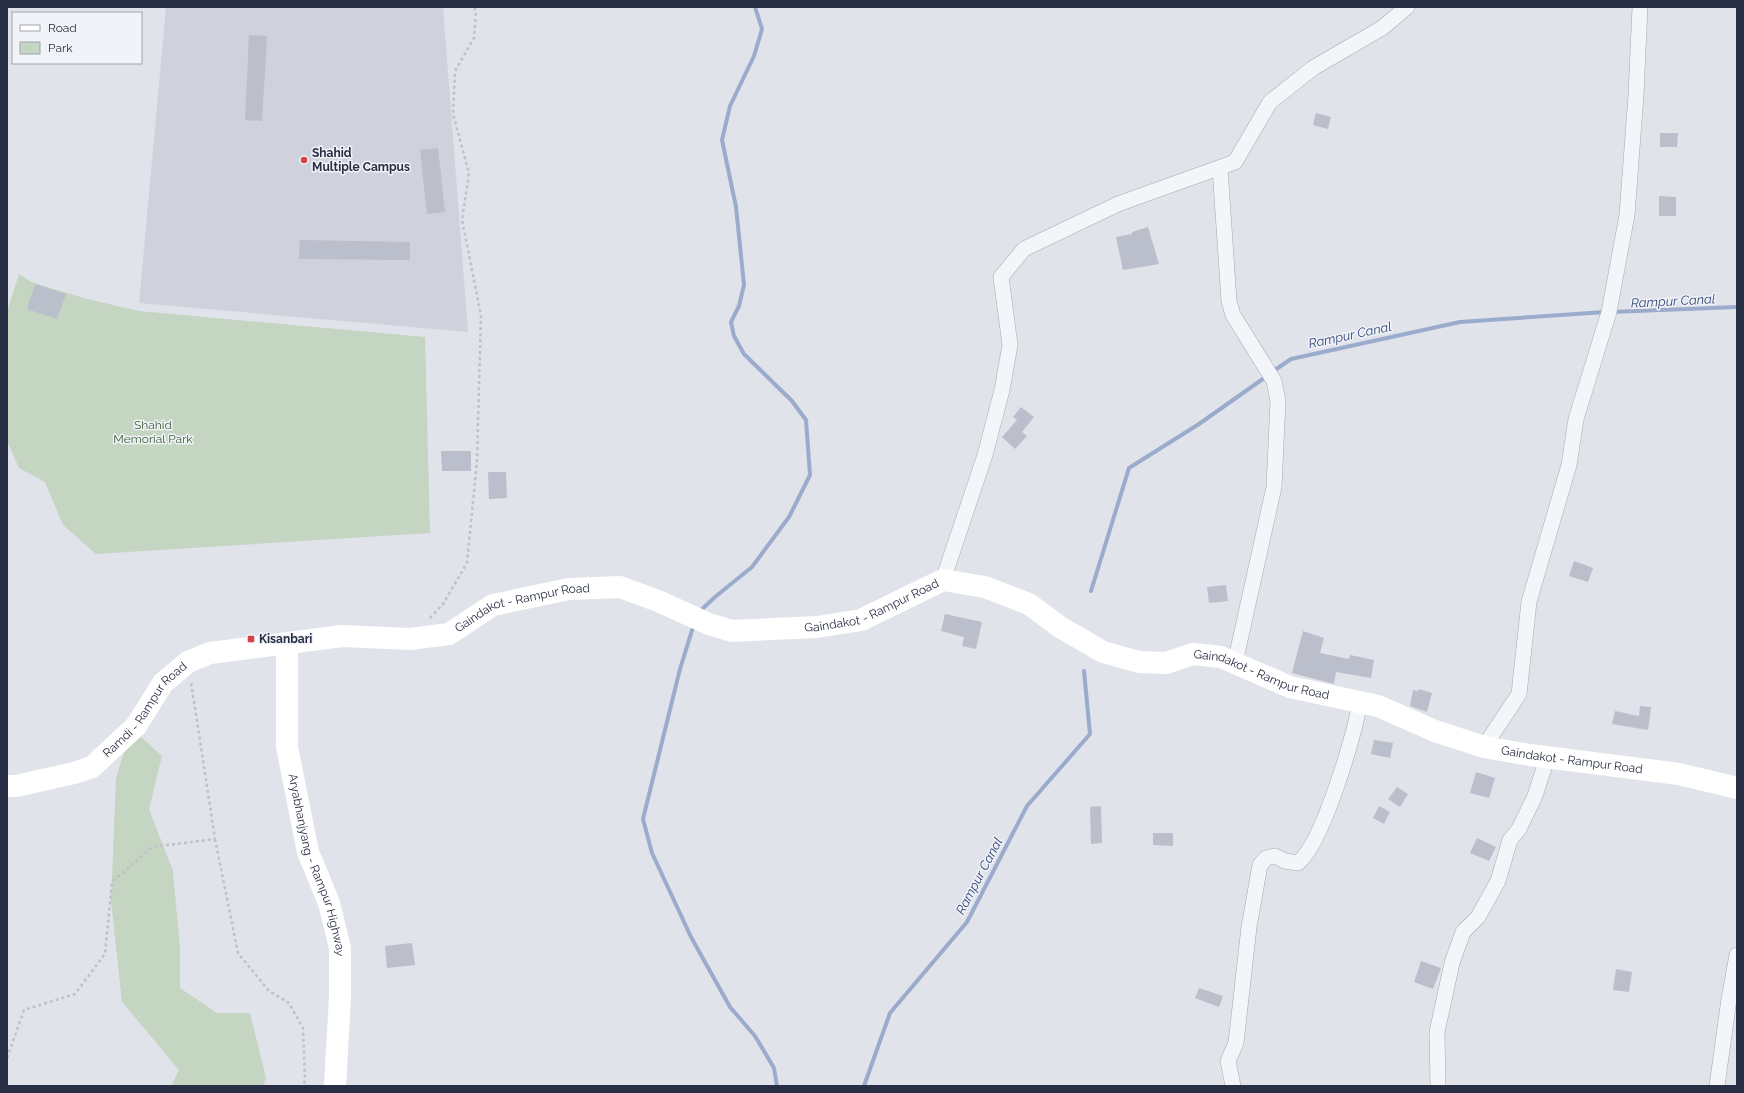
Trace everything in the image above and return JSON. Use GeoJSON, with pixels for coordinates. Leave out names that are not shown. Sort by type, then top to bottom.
{"type":"FeatureCollection","features":[{"type":"Feature","properties":{"kind":"main road","name":"Gaindakot - Rampur Road"},"geometry":{"type":"LineString","coordinates":[[286,644],[342,636],[410,638],[449,634],[494,605],[569,588],[620,587],[663,603],[709,624],[732,631],[764,631],[818,626],[861,620],[943,580],[985,586],[1029,604],[1060,627],[1103,652],[1139,662],[1166,663],[1193,654],[1221,657],[1290,687],[1378,706],[1435,731],[1484,747],[1547,758],[1679,774],[1737,788]]}},
{"type":"Feature","properties":{"kind":"main road","name":"Ramdi - Rampur Road"},"geometry":{"type":"LineString","coordinates":[[7,786],[16,786],[74,773],[92,767],[136,726],[163,683],[188,662],[210,653],[286,644]]}},
{"type":"Feature","properties":{"kind":"main road","name":"Aryabhanjyang - Rampur Highway"},"geometry":{"type":"LineString","coordinates":[[286,644],[287,747],[308,852],[329,903],[340,948],[340,998],[334,1086]]}},
{"type":"Feature","properties":{"kind":"street"},"geometry":{"type":"LineString","coordinates":[[943,580],[985,455],[1002,390],[1010,345],[1001,277],[1024,249],[1118,204],[1235,162],[1270,102],[1313,68],[1382,28],[1407,7]]}},
{"type":"Feature","properties":{"kind":"street"},"geometry":{"type":"LineString","coordinates":[[1484,747],[1519,694],[1529,602],[1569,465],[1576,419],[1609,312],[1627,215],[1636,95],[1640,7]]}},
{"type":"Feature","properties":{"kind":"street"},"geometry":{"type":"LineString","coordinates":[[1220,168],[1229,301],[1233,315],[1260,356],[1274,381],[1278,401],[1274,487],[1235,663]]}},
{"type":"Feature","properties":{"kind":"street"},"geometry":{"type":"LineString","coordinates":[[1233,1086],[1228,1061],[1236,1043],[1249,927],[1260,865],[1266,858],[1275,856],[1285,861],[1298,863],[1306,857],[1315,842],[1348,750],[1360,702]]}},
{"type":"Feature","properties":{"kind":"street"},"geometry":{"type":"LineString","coordinates":[[1438,1086],[1437,1032],[1452,963],[1462,932],[1478,917],[1498,881],[1510,840],[1519,829],[1535,796],[1547,758]]}},
{"type":"Feature","properties":{"kind":"street"},"geometry":{"type":"LineString","coordinates":[[1717,1086],[1729,999],[1737,955]]}},
{"type":"Feature","properties":{"kind":"path"},"geometry":{"type":"LineString","coordinates":[[410,638],[444,604],[467,563],[477,461],[481,315],[462,220],[469,173],[453,114],[455,71],[474,38],[476,11],[474,7]]}},
{"type":"Feature","properties":{"kind":"path"},"geometry":{"type":"LineString","coordinates":[[188,662],[215,839],[238,953],[269,991],[288,1003],[303,1028],[304,1086]]}},
{"type":"Feature","properties":{"kind":"path"},"geometry":{"type":"LineString","coordinates":[[7,1058],[24,1010],[75,994],[105,954],[112,882],[152,847],[215,839]]}},
{"type":"Feature","properties":{"kind":"shaded area","name":"Shahid Multiple Campus"},"geometry":{"type":"Polygon","coordinates":[[[166,7],[443,7],[468,332],[139,303],[166,7]]]}},
{"type":"Feature","properties":{"kind":"green space","name":"Shahid Memorial Park"},"geometry":{"type":"Polygon","coordinates":[[[19,274],[31,282],[87,299],[139,311],[425,337],[430,533],[96,554],[63,525],[45,482],[19,468],[7,441],[7,312],[19,274]]]}},
{"type":"Feature","properties":{"kind":"green space"},"geometry":{"type":"Polygon","coordinates":[[[140,736],[162,756],[149,809],[173,871],[180,950],[180,988],[217,1013],[250,1013],[266,1078],[263,1086],[171,1086],[179,1070],[122,1002],[111,901],[116,779],[124,752],[140,736]]]}},
{"type":"Feature","properties":{"kind":"building"},"geometry":{"type":"Polygon","coordinates":[[[249,35],[267,36],[262,121],[245,120],[249,35]]]}},
{"type":"Feature","properties":{"kind":"building"},"geometry":{"type":"Polygon","coordinates":[[[1316,113],[1331,117],[1328,129],[1313,125],[1316,113]]]}},
{"type":"Feature","properties":{"kind":"building"},"geometry":{"type":"Polygon","coordinates":[[[1660,133],[1678,133],[1677,147],[1660,147],[1660,133]]]}},
{"type":"Feature","properties":{"kind":"building"},"geometry":{"type":"Polygon","coordinates":[[[438,148],[445,212],[427,214],[420,150],[438,148]]]}},
{"type":"Feature","properties":{"kind":"building"},"geometry":{"type":"Polygon","coordinates":[[[1659,196],[1676,197],[1676,216],[1659,216],[1659,196]]]}},
{"type":"Feature","properties":{"kind":"building"},"geometry":{"type":"Polygon","coordinates":[[[1148,227],[1159,264],[1123,270],[1116,237],[1132,234],[1132,232],[1148,227]]]}},
{"type":"Feature","properties":{"kind":"building"},"geometry":{"type":"Polygon","coordinates":[[[300,240],[410,242],[410,260],[299,259],[300,240]]]}},
{"type":"Feature","properties":{"kind":"building"},"geometry":{"type":"Polygon","coordinates":[[[35,284],[66,294],[57,319],[27,309],[35,284]]]}},
{"type":"Feature","properties":{"kind":"building"},"geometry":{"type":"Polygon","coordinates":[[[1021,407],[1034,417],[1022,432],[1027,436],[1015,449],[1002,437],[1017,420],[1013,417],[1021,407]]]}},
{"type":"Feature","properties":{"kind":"building"},"geometry":{"type":"Polygon","coordinates":[[[441,451],[471,451],[471,471],[442,471],[441,451]]]}},
{"type":"Feature","properties":{"kind":"building"},"geometry":{"type":"Polygon","coordinates":[[[488,472],[506,472],[507,498],[489,499],[488,472]]]}},
{"type":"Feature","properties":{"kind":"building"},"geometry":{"type":"Polygon","coordinates":[[[1574,561],[1593,568],[1588,582],[1569,576],[1574,561]]]}},
{"type":"Feature","properties":{"kind":"building"},"geometry":{"type":"Polygon","coordinates":[[[1226,585],[1228,601],[1209,603],[1207,587],[1226,585]]]}},
{"type":"Feature","properties":{"kind":"building"},"geometry":{"type":"Polygon","coordinates":[[[945,614],[982,622],[976,649],[962,646],[964,637],[941,631],[945,614]]]}},
{"type":"Feature","properties":{"kind":"building"},"geometry":{"type":"Polygon","coordinates":[[[1303,631],[1324,638],[1320,653],[1349,659],[1350,655],[1374,660],[1371,678],[1336,672],[1334,684],[1292,673],[1303,631]]]}},
{"type":"Feature","properties":{"kind":"building"},"geometry":{"type":"Polygon","coordinates":[[[1419,689],[1432,693],[1427,712],[1410,706],[1413,690],[1418,691],[1419,689]]]}},
{"type":"Feature","properties":{"kind":"building"},"geometry":{"type":"Polygon","coordinates":[[[1640,706],[1651,707],[1648,730],[1612,724],[1615,711],[1639,716],[1640,706]]]}},
{"type":"Feature","properties":{"kind":"building"},"geometry":{"type":"Polygon","coordinates":[[[1374,740],[1393,743],[1390,758],[1371,754],[1374,740]]]}},
{"type":"Feature","properties":{"kind":"building"},"geometry":{"type":"Polygon","coordinates":[[[1476,772],[1495,778],[1489,798],[1470,793],[1476,772]]]}},
{"type":"Feature","properties":{"kind":"building"},"geometry":{"type":"Polygon","coordinates":[[[1397,787],[1408,794],[1400,807],[1388,799],[1397,787]]]}},
{"type":"Feature","properties":{"kind":"building"},"geometry":{"type":"Polygon","coordinates":[[[1101,806],[1102,843],[1091,844],[1090,807],[1101,806]]]}},
{"type":"Feature","properties":{"kind":"building"},"geometry":{"type":"Polygon","coordinates":[[[1379,806],[1390,812],[1384,824],[1373,818],[1379,806]]]}},
{"type":"Feature","properties":{"kind":"building"},"geometry":{"type":"Polygon","coordinates":[[[1153,833],[1173,833],[1173,846],[1153,845],[1153,833]]]}},
{"type":"Feature","properties":{"kind":"building"},"geometry":{"type":"Polygon","coordinates":[[[1477,838],[1496,847],[1489,861],[1470,853],[1477,838]]]}},
{"type":"Feature","properties":{"kind":"building"},"geometry":{"type":"Polygon","coordinates":[[[412,943],[415,965],[387,968],[385,946],[412,943]]]}},
{"type":"Feature","properties":{"kind":"building"},"geometry":{"type":"Polygon","coordinates":[[[1421,961],[1441,968],[1433,989],[1414,982],[1421,961]]]}},
{"type":"Feature","properties":{"kind":"building"},"geometry":{"type":"Polygon","coordinates":[[[1616,969],[1632,972],[1629,992],[1613,990],[1616,969]]]}},
{"type":"Feature","properties":{"kind":"building"},"geometry":{"type":"Polygon","coordinates":[[[1199,988],[1223,996],[1219,1007],[1195,998],[1199,988]]]}},
{"type":"Feature","properties":{"kind":"waterway"},"geometry":{"type":"LineString","coordinates":[[699,612],[752,567],[789,517],[810,475],[806,420],[792,401],[744,354],[734,336],[731,322],[739,306],[744,285],[736,207],[722,140],[730,106],[754,56],[762,29],[755,7]]}},
{"type":"Feature","properties":{"kind":"waterway","name":"Rampur Canal"},"geometry":{"type":"LineString","coordinates":[[1611,312],[1737,307]]}},
{"type":"Feature","properties":{"kind":"waterway","name":"Rampur Canal"},"geometry":{"type":"LineString","coordinates":[[1272,372],[1291,359],[1460,322],[1605,312]]}},
{"type":"Feature","properties":{"kind":"waterway","name":"Rampur Canal"},"geometry":{"type":"LineString","coordinates":[[1091,591],[1129,468],[1199,424],[1267,376]]}},
{"type":"Feature","properties":{"kind":"waterway"},"geometry":{"type":"LineString","coordinates":[[694,624],[680,669],[643,819],[652,853],[691,937],[730,1007],[755,1036],[774,1068],[777,1086]]}},
{"type":"Feature","properties":{"kind":"waterway","name":"Rampur Canal"},"geometry":{"type":"LineString","coordinates":[[864,1086],[890,1013],[967,922],[1027,806],[1090,734],[1084,671]]}},
{"type":"Feature","properties":{"kind":"place","name":"Shahid Multiple Campus"},"geometry":{"type":"Point","coordinates":[304,160]}},
{"type":"Feature","properties":{"kind":"place","name":"Kisanbari"},"geometry":{"type":"Point","coordinates":[251,639]}}]}
